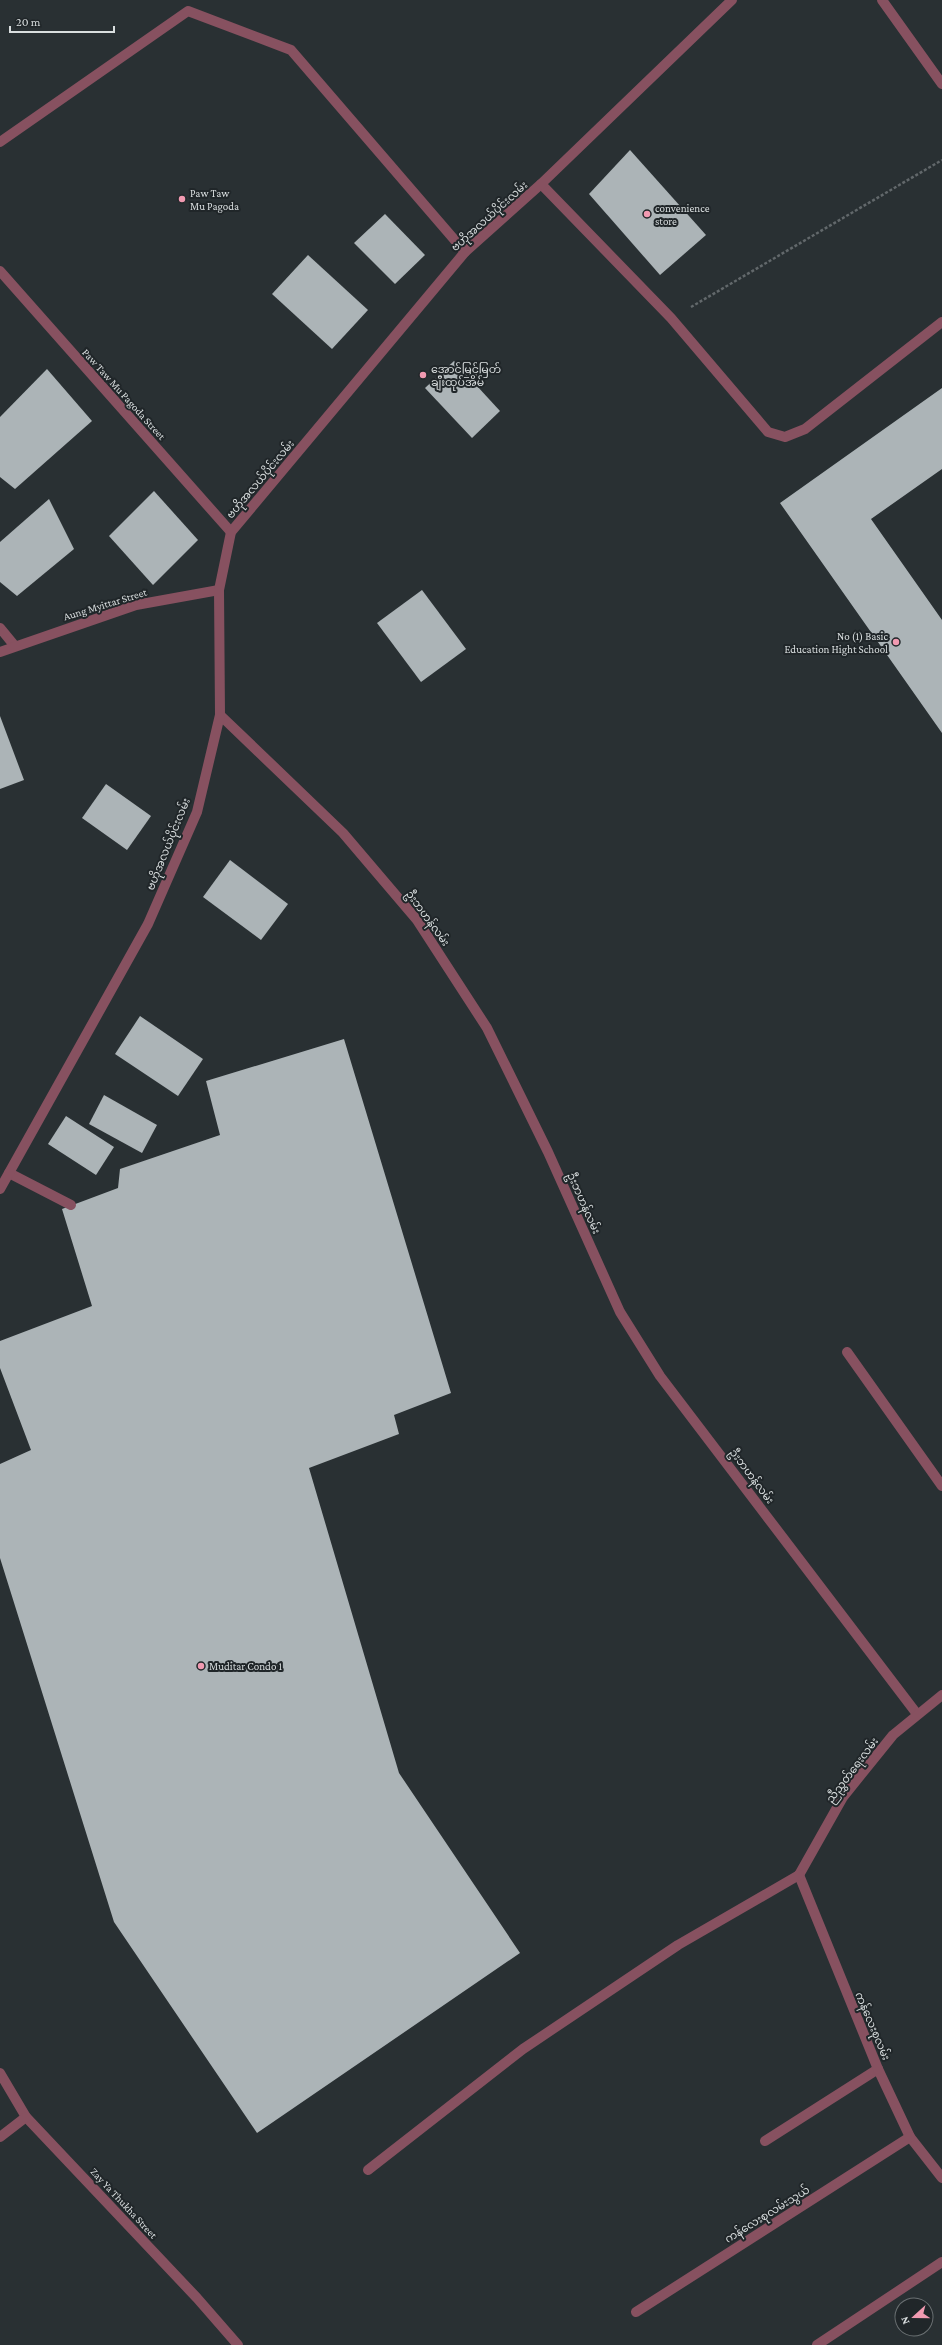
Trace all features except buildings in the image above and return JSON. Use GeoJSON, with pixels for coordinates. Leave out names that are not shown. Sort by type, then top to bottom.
{"type":"FeatureCollection","features":[{"type":"Feature","properties":{"kind":"street","name":"ဗဟိုအလယ်ပိုင်းလမ်း"},"geometry":{"type":"LineString","coordinates":[[0,1189],[148,924],[197,812],[220,715],[219,590],[231,532],[465,252],[541,184],[732,0]]}},
{"type":"Feature","properties":{"kind":"street"},"geometry":{"type":"LineString","coordinates":[[882,0],[942,84]]}},
{"type":"Feature","properties":{"kind":"street"},"geometry":{"type":"LineString","coordinates":[[0,142],[188,11],[292,50],[465,252]]}},
{"type":"Feature","properties":{"kind":"street"},"geometry":{"type":"LineString","coordinates":[[541,184],[671,318],[768,432],[785,437],[806,429],[942,322]]}},
{"type":"Feature","properties":{"kind":"street","name":"Paw Taw Mu Pagoda Street"},"geometry":{"type":"LineString","coordinates":[[0,271],[231,532]]}},
{"type":"Feature","properties":{"kind":"street","name":"Aung Myittar Street"},"geometry":{"type":"LineString","coordinates":[[0,652],[14,645],[136,604],[219,590]]}},
{"type":"Feature","properties":{"kind":"street"},"geometry":{"type":"LineString","coordinates":[[0,628],[14,645]]}},
{"type":"Feature","properties":{"kind":"street","name":"ဦးဘဟန်လမ်း"},"geometry":{"type":"LineString","coordinates":[[220,715],[343,832],[417,920],[487,1028],[548,1152],[620,1312],[656,1369],[917,1714]]}},
{"type":"Feature","properties":{"kind":"street"},"geometry":{"type":"LineString","coordinates":[[9,1173],[71,1205]]}},
{"type":"Feature","properties":{"kind":"street"},"geometry":{"type":"LineString","coordinates":[[847,1352],[942,1486]]}},
{"type":"Feature","properties":{"kind":"street","name":"ညီညွှတ်ရေးလမ်း"},"geometry":{"type":"LineString","coordinates":[[799,1875],[843,1797],[893,1735],[942,1695]]}},
{"type":"Feature","properties":{"kind":"street"},"geometry":{"type":"LineString","coordinates":[[368,2170],[529,2045],[678,1946],[799,1875]]}},
{"type":"Feature","properties":{"kind":"street","name":"ကန်လေးစုလမ်း"},"geometry":{"type":"LineString","coordinates":[[799,1875],[878,2069],[910,2137],[942,2178]]}},
{"type":"Feature","properties":{"kind":"street"},"geometry":{"type":"LineString","coordinates":[[765,2141],[878,2069]]}},
{"type":"Feature","properties":{"kind":"street","name":"Zay Ya Thukha Street"},"geometry":{"type":"LineString","coordinates":[[0,2073],[26,2117],[196,2298],[238,2345]]}},
{"type":"Feature","properties":{"kind":"street"},"geometry":{"type":"LineString","coordinates":[[0,2137],[26,2117]]}},
{"type":"Feature","properties":{"kind":"street","name":"ကန်လေးစုလမ်းသွယ်"},"geometry":{"type":"LineString","coordinates":[[636,2312],[910,2137]]}},
{"type":"Feature","properties":{"kind":"street"},"geometry":{"type":"LineString","coordinates":[[817,2345],[942,2262]]}},
{"type":"Feature","properties":{"kind":"path"},"geometry":{"type":"LineString","coordinates":[[671,318],[942,160]]}},
{"type":"Feature","properties":{"kind":"place","name":"Paw Taw Mu Pagoda"},"geometry":{"type":"Point","coordinates":[182,199]}},
{"type":"Feature","properties":{"kind":"place","name":"convenience store"},"geometry":{"type":"Point","coordinates":[647,214]}},
{"type":"Feature","properties":{"kind":"place","name":"အောင်မြင့်မြတ် ချီးထုပ်အိမ်"},"geometry":{"type":"Point","coordinates":[423,375]}},
{"type":"Feature","properties":{"kind":"place","name":"No (1) Basic Education Hight School"},"geometry":{"type":"Point","coordinates":[896,642]}},
{"type":"Feature","properties":{"kind":"place","name":"Muditar Condo 1"},"geometry":{"type":"Point","coordinates":[201,1666]}}]}
